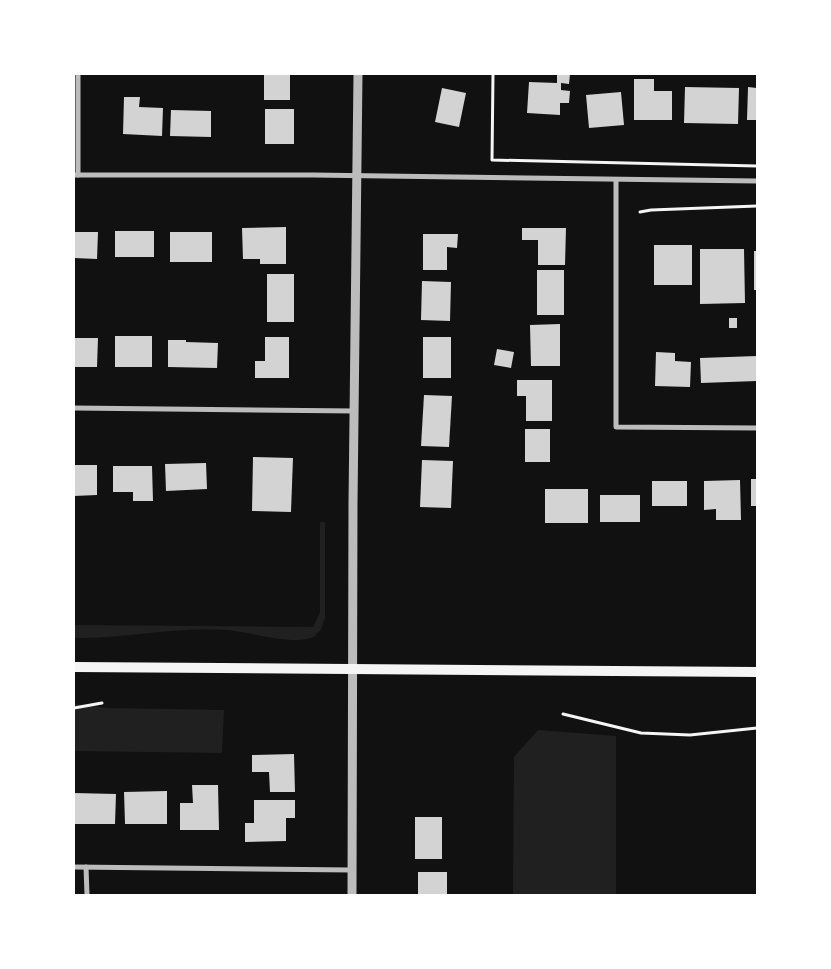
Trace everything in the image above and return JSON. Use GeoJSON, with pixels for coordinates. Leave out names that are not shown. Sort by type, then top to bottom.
{"type":"FeatureCollection","features":[{"type":"Feature","properties":{"kind":"main road"},"geometry":{"type":"LineString","coordinates":[[74,666],[353,670],[757,672]]}},
{"type":"Feature","properties":{"kind":"street"},"geometry":{"type":"LineString","coordinates":[[78,74],[76,175],[757,181]]}},
{"type":"Feature","properties":{"kind":"street"},"geometry":{"type":"LineString","coordinates":[[352,895],[358,74]]}},
{"type":"Feature","properties":{"kind":"street"},"geometry":{"type":"LineString","coordinates":[[616,180],[616,427],[757,428]]}},
{"type":"Feature","properties":{"kind":"street"},"geometry":{"type":"LineString","coordinates":[[74,408],[355,411]]}},
{"type":"Feature","properties":{"kind":"street"},"geometry":{"type":"LineString","coordinates":[[74,867],[352,870]]}},
{"type":"Feature","properties":{"kind":"street"},"geometry":{"type":"LineString","coordinates":[[86,867],[86,895]]}},
{"type":"Feature","properties":{"kind":"path"},"geometry":{"type":"LineString","coordinates":[[492,74],[492,160],[757,166]]}},
{"type":"Feature","properties":{"kind":"path"},"geometry":{"type":"LineString","coordinates":[[640,212],[757,206]]}},
{"type":"Feature","properties":{"kind":"path"},"geometry":{"type":"LineString","coordinates":[[74,708],[102,703]]}},
{"type":"Feature","properties":{"kind":"path"},"geometry":{"type":"LineString","coordinates":[[563,714],[641,733],[690,735],[757,728]]}},
{"type":"Feature","properties":{"kind":"shaded area"},"geometry":{"type":"Polygon","coordinates":[[[320,522],[325,522],[325,618],[321,629],[314,637],[295,640],[272,638],[237,631],[208,629],[112,637],[74,638],[74,625],[313,627],[320,613],[320,522]]]}},
{"type":"Feature","properties":{"kind":"shaded area"},"geometry":{"type":"Polygon","coordinates":[[[74,704],[108,708],[224,710],[222,753],[74,751],[74,704]]]}},
{"type":"Feature","properties":{"kind":"shaded area"},"geometry":{"type":"Polygon","coordinates":[[[538,730],[616,736],[616,895],[513,895],[514,757],[538,730]]]}},
{"type":"Feature","properties":{"kind":"building"},"geometry":{"type":"Polygon","coordinates":[[[264,74],[290,74],[290,100],[264,100],[264,74]]]}},
{"type":"Feature","properties":{"kind":"building"},"geometry":{"type":"Polygon","coordinates":[[[557,74],[570,74],[569,84],[561,83],[561,90],[570,91],[569,103],[560,103],[560,115],[527,113],[529,82],[557,83],[557,74]]]}},
{"type":"Feature","properties":{"kind":"building"},"geometry":{"type":"Polygon","coordinates":[[[634,79],[654,79],[654,91],[672,91],[672,120],[634,120],[634,79]]]}},
{"type":"Feature","properties":{"kind":"building"},"geometry":{"type":"Polygon","coordinates":[[[685,87],[739,88],[738,124],[684,123],[685,87]]]}},
{"type":"Feature","properties":{"kind":"building"},"geometry":{"type":"Polygon","coordinates":[[[748,87],[757,88],[757,120],[747,120],[748,87]]]}},
{"type":"Feature","properties":{"kind":"building"},"geometry":{"type":"Polygon","coordinates":[[[442,88],[466,93],[459,127],[435,122],[442,88]]]}},
{"type":"Feature","properties":{"kind":"building"},"geometry":{"type":"Polygon","coordinates":[[[621,92],[624,125],[589,128],[586,95],[621,92]]]}},
{"type":"Feature","properties":{"kind":"building"},"geometry":{"type":"Polygon","coordinates":[[[124,97],[140,97],[139,107],[163,108],[162,136],[123,134],[124,97]]]}},
{"type":"Feature","properties":{"kind":"building"},"geometry":{"type":"Polygon","coordinates":[[[265,109],[294,109],[294,144],[265,144],[265,109]]]}},
{"type":"Feature","properties":{"kind":"building"},"geometry":{"type":"Polygon","coordinates":[[[171,110],[211,111],[211,137],[170,136],[171,110]]]}},
{"type":"Feature","properties":{"kind":"building"},"geometry":{"type":"Polygon","coordinates":[[[286,227],[286,264],[260,264],[260,259],[243,259],[242,228],[286,227]]]}},
{"type":"Feature","properties":{"kind":"building"},"geometry":{"type":"Polygon","coordinates":[[[522,228],[566,228],[565,265],[538,265],[538,240],[522,240],[522,228]]]}},
{"type":"Feature","properties":{"kind":"building"},"geometry":{"type":"Polygon","coordinates":[[[115,231],[154,231],[154,257],[115,257],[115,231]]]}},
{"type":"Feature","properties":{"kind":"building"},"geometry":{"type":"Polygon","coordinates":[[[74,232],[98,232],[97,259],[74,258],[74,232]]]}},
{"type":"Feature","properties":{"kind":"building"},"geometry":{"type":"Polygon","coordinates":[[[170,232],[212,232],[212,262],[170,262],[170,232]]]}},
{"type":"Feature","properties":{"kind":"building"},"geometry":{"type":"Polygon","coordinates":[[[423,234],[458,234],[457,248],[447,247],[447,270],[423,270],[423,234]]]}},
{"type":"Feature","properties":{"kind":"building"},"geometry":{"type":"Polygon","coordinates":[[[654,245],[692,245],[692,285],[654,285],[654,245]]]}},
{"type":"Feature","properties":{"kind":"building"},"geometry":{"type":"Polygon","coordinates":[[[700,249],[744,249],[745,303],[700,304],[700,249]]]}},
{"type":"Feature","properties":{"kind":"building"},"geometry":{"type":"Polygon","coordinates":[[[754,251],[757,251],[757,290],[754,290],[754,251]]]}},
{"type":"Feature","properties":{"kind":"building"},"geometry":{"type":"Polygon","coordinates":[[[537,270],[564,270],[564,315],[537,315],[537,270]]]}},
{"type":"Feature","properties":{"kind":"building"},"geometry":{"type":"Polygon","coordinates":[[[267,274],[294,274],[294,322],[267,322],[267,274]]]}},
{"type":"Feature","properties":{"kind":"building"},"geometry":{"type":"Polygon","coordinates":[[[422,281],[451,282],[450,321],[421,320],[422,281]]]}},
{"type":"Feature","properties":{"kind":"building"},"geometry":{"type":"Polygon","coordinates":[[[729,318],[737,318],[737,328],[729,328],[729,318]]]}},
{"type":"Feature","properties":{"kind":"building"},"geometry":{"type":"Polygon","coordinates":[[[560,324],[560,366],[531,366],[530,325],[560,324]]]}},
{"type":"Feature","properties":{"kind":"building"},"geometry":{"type":"Polygon","coordinates":[[[115,336],[152,336],[152,367],[115,367],[115,336]]]}},
{"type":"Feature","properties":{"kind":"building"},"geometry":{"type":"Polygon","coordinates":[[[265,337],[289,337],[289,378],[255,378],[255,361],[265,361],[265,337]]]}},
{"type":"Feature","properties":{"kind":"building"},"geometry":{"type":"Polygon","coordinates":[[[423,337],[451,337],[451,378],[423,378],[423,337]]]}},
{"type":"Feature","properties":{"kind":"building"},"geometry":{"type":"Polygon","coordinates":[[[74,338],[98,338],[97,367],[74,367],[74,338]]]}},
{"type":"Feature","properties":{"kind":"building"},"geometry":{"type":"Polygon","coordinates":[[[168,340],[218,343],[217,368],[168,367],[168,340]]]}},
{"type":"Feature","properties":{"kind":"building"},"geometry":{"type":"Polygon","coordinates":[[[497,349],[514,352],[511,368],[494,365],[497,349]]]}},
{"type":"Feature","properties":{"kind":"building"},"geometry":{"type":"Polygon","coordinates":[[[656,352],[675,353],[675,361],[691,362],[690,387],[655,386],[656,352]]]}},
{"type":"Feature","properties":{"kind":"building"},"geometry":{"type":"Polygon","coordinates":[[[757,356],[757,381],[701,383],[700,358],[757,356]]]}},
{"type":"Feature","properties":{"kind":"building"},"geometry":{"type":"Polygon","coordinates":[[[517,380],[552,380],[552,421],[526,421],[526,396],[517,396],[517,380]]]}},
{"type":"Feature","properties":{"kind":"building"},"geometry":{"type":"Polygon","coordinates":[[[424,395],[452,396],[449,447],[421,446],[424,395]]]}},
{"type":"Feature","properties":{"kind":"building"},"geometry":{"type":"Polygon","coordinates":[[[525,429],[550,429],[550,462],[525,462],[525,429]]]}},
{"type":"Feature","properties":{"kind":"building"},"geometry":{"type":"Polygon","coordinates":[[[253,457],[293,458],[291,512],[252,511],[253,457]]]}},
{"type":"Feature","properties":{"kind":"building"},"geometry":{"type":"Polygon","coordinates":[[[422,460],[453,461],[451,508],[420,507],[422,460]]]}},
{"type":"Feature","properties":{"kind":"building"},"geometry":{"type":"Polygon","coordinates":[[[206,463],[207,489],[166,491],[165,464],[206,463]]]}},
{"type":"Feature","properties":{"kind":"building"},"geometry":{"type":"Polygon","coordinates":[[[74,465],[97,465],[97,495],[74,496],[74,465]]]}},
{"type":"Feature","properties":{"kind":"building"},"geometry":{"type":"Polygon","coordinates":[[[113,466],[152,466],[153,501],[133,501],[133,492],[113,492],[113,466]]]}},
{"type":"Feature","properties":{"kind":"building"},"geometry":{"type":"Polygon","coordinates":[[[751,479],[757,479],[757,506],[751,506],[751,479]]]}},
{"type":"Feature","properties":{"kind":"building"},"geometry":{"type":"Polygon","coordinates":[[[740,480],[741,520],[716,520],[716,509],[704,510],[704,481],[740,480]]]}},
{"type":"Feature","properties":{"kind":"building"},"geometry":{"type":"Polygon","coordinates":[[[652,481],[687,481],[687,506],[652,506],[652,481]]]}},
{"type":"Feature","properties":{"kind":"building"},"geometry":{"type":"Polygon","coordinates":[[[545,489],[588,489],[588,523],[545,523],[545,489]]]}},
{"type":"Feature","properties":{"kind":"building"},"geometry":{"type":"Polygon","coordinates":[[[600,495],[640,495],[640,522],[600,522],[600,495]]]}},
{"type":"Feature","properties":{"kind":"building"},"geometry":{"type":"Polygon","coordinates":[[[294,754],[295,792],[270,792],[269,772],[252,772],[252,755],[294,754]]]}},
{"type":"Feature","properties":{"kind":"building"},"geometry":{"type":"Polygon","coordinates":[[[192,785],[218,785],[219,830],[180,830],[180,803],[193,803],[192,785]]]}},
{"type":"Feature","properties":{"kind":"building"},"geometry":{"type":"Polygon","coordinates":[[[167,791],[167,824],[125,824],[124,792],[167,791]]]}},
{"type":"Feature","properties":{"kind":"building"},"geometry":{"type":"Polygon","coordinates":[[[74,793],[116,794],[115,824],[74,824],[74,793]]]}},
{"type":"Feature","properties":{"kind":"building"},"geometry":{"type":"Polygon","coordinates":[[[254,800],[295,800],[295,818],[286,818],[286,841],[245,842],[245,823],[254,823],[254,800]]]}},
{"type":"Feature","properties":{"kind":"building"},"geometry":{"type":"Polygon","coordinates":[[[415,817],[442,817],[442,859],[415,859],[415,817]]]}},
{"type":"Feature","properties":{"kind":"building"},"geometry":{"type":"Polygon","coordinates":[[[418,872],[447,872],[447,895],[418,895],[418,872]]]}}]}
